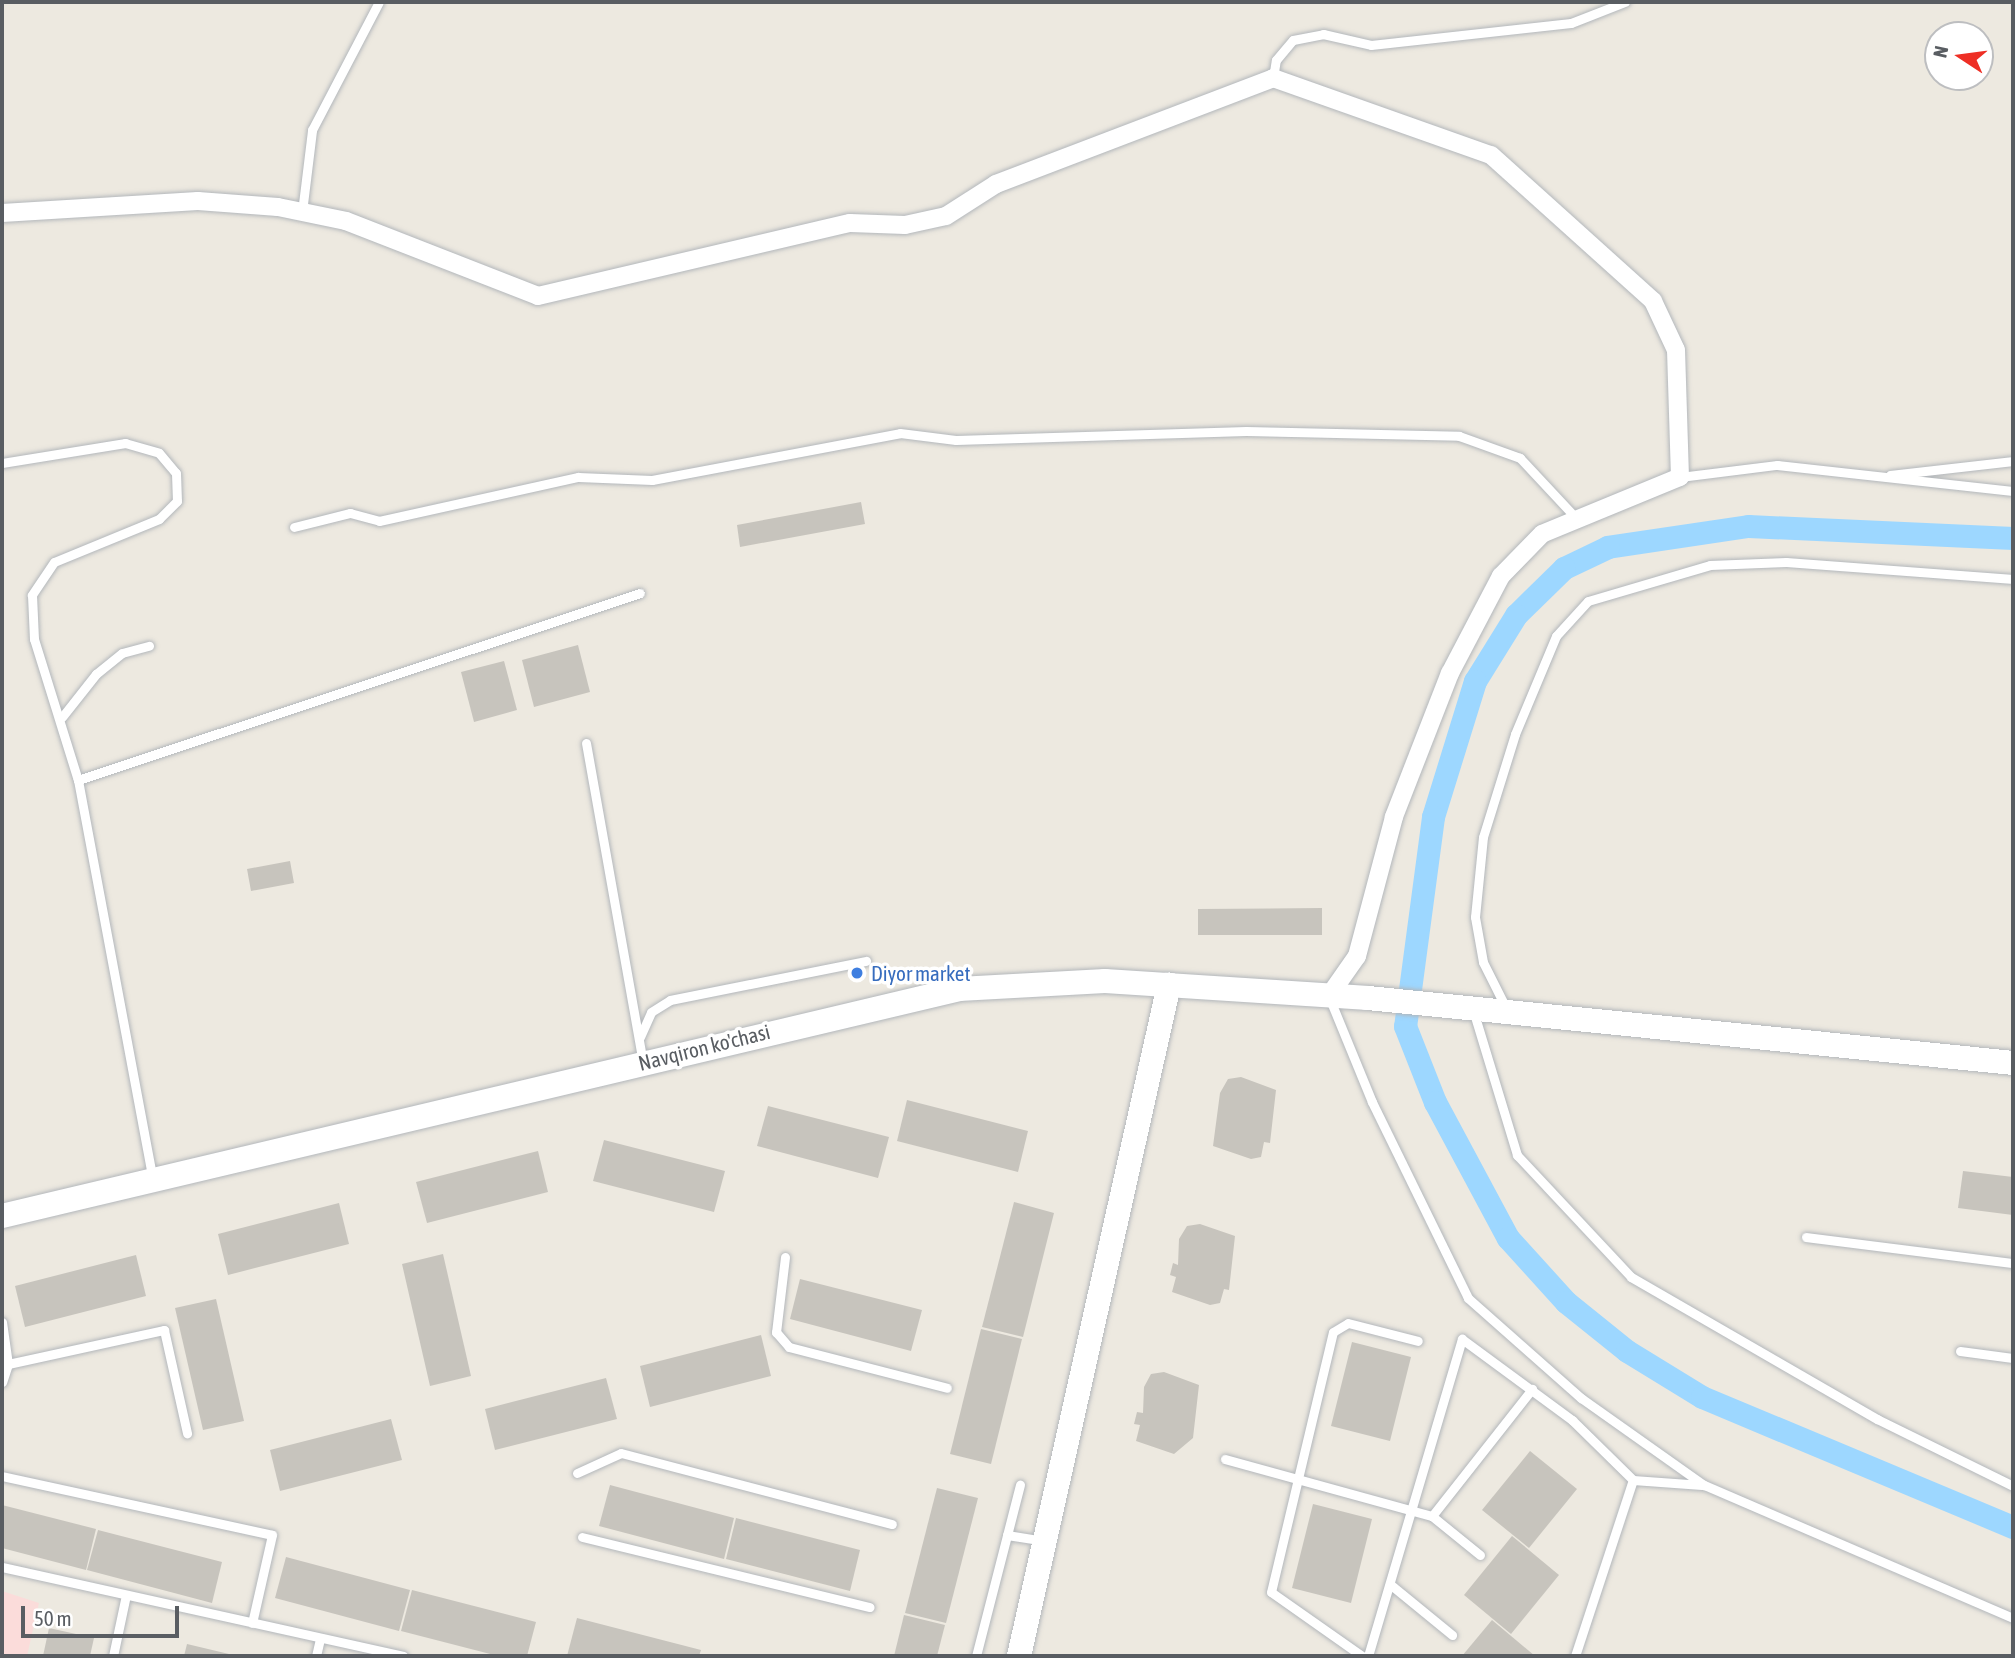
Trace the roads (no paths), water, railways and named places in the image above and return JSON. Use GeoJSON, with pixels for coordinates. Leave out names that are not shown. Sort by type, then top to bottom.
{"type":"FeatureCollection","features":[{"type":"Feature","properties":{"kind":"main road","name":"Navqiron ko'chasi"},"geometry":{"type":"LineString","coordinates":[[4,1219],[641,1050],[959,989],[1169,985],[1368,998],[1472,1006],[2013,1063]]}},
{"type":"Feature","properties":{"kind":"main road"},"geometry":{"type":"LineString","coordinates":[[1019,1656],[1169,985]]}},
{"type":"Feature","properties":{"kind":"street"},"geometry":{"type":"LineString","coordinates":[[2,213],[198,201],[302,212],[346,221],[511,290],[563,294],[696,254],[736,253],[850,223],[905,225],[946,215],[996,184],[1273,78],[1491,155],[1653,301],[1676,350],[1680,477],[1575,517],[1542,534],[1501,576],[1450,673],[1394,817],[1357,956],[1329,996]]}},
{"type":"Feature","properties":{"kind":"lane"},"geometry":{"type":"LineString","coordinates":[[302,212],[312,130],[379,2]]}},
{"type":"Feature","properties":{"kind":"lane"},"geometry":{"type":"LineString","coordinates":[[1273,78],[1276,60],[1303,38],[1323,34],[1371,45],[1571,23],[1625,2]]}},
{"type":"Feature","properties":{"kind":"lane"},"geometry":{"type":"LineString","coordinates":[[294,527],[350,513],[379,521],[578,477],[652,480],[900,433],[1008,440],[1246,431],[1459,436],[1520,458],[1575,517]]}},
{"type":"Feature","properties":{"kind":"lane"},"geometry":{"type":"LineString","coordinates":[[2,463],[125,443],[159,453],[176,473],[177,501],[159,519],[54,562],[32,595],[34,639],[62,717],[78,780],[153,1181]]}},
{"type":"Feature","properties":{"kind":"lane"},"geometry":{"type":"LineString","coordinates":[[1874,477],[2013,461]]}},
{"type":"Feature","properties":{"kind":"lane"},"geometry":{"type":"LineString","coordinates":[[1680,477],[1777,465],[2013,491]]}},
{"type":"Feature","properties":{"kind":"lane"},"geometry":{"type":"LineString","coordinates":[[1507,1010],[1483,962],[1475,917],[1483,837],[1515,734],[1556,636],[1588,601],[1710,565],[1786,562],[2013,579]]}},
{"type":"Feature","properties":{"kind":"lane"},"geometry":{"type":"LineString","coordinates":[[78,780],[640,593]]}},
{"type":"Feature","properties":{"kind":"lane"},"geometry":{"type":"LineString","coordinates":[[62,717],[96,674],[122,653],[149,646]]}},
{"type":"Feature","properties":{"kind":"lane"},"geometry":{"type":"LineString","coordinates":[[586,743],[641,1050]]}},
{"type":"Feature","properties":{"kind":"lane"},"geometry":{"type":"LineString","coordinates":[[641,1050],[651,1012],[670,1000],[866,961]]}},
{"type":"Feature","properties":{"kind":"lane"},"geometry":{"type":"LineString","coordinates":[[1329,996],[1372,1102],[1468,1298],[1581,1398],[1704,1485],[2013,1618]]}},
{"type":"Feature","properties":{"kind":"lane"},"geometry":{"type":"LineString","coordinates":[[1472,1006],[1517,1155],[1631,1277],[1877,1419],[2013,1486]]}},
{"type":"Feature","properties":{"kind":"lane"},"geometry":{"type":"LineString","coordinates":[[1805,1237],[2013,1263]]}},
{"type":"Feature","properties":{"kind":"lane"},"geometry":{"type":"LineString","coordinates":[[785,1257],[776,1332],[789,1347],[947,1388]]}},
{"type":"Feature","properties":{"kind":"lane"},"geometry":{"type":"LineString","coordinates":[[2,1322],[8,1364],[2,1382]]}},
{"type":"Feature","properties":{"kind":"lane"},"geometry":{"type":"LineString","coordinates":[[1362,1656],[1271,1592],[1334,1332],[1348,1323],[1418,1341]]}},
{"type":"Feature","properties":{"kind":"lane"},"geometry":{"type":"LineString","coordinates":[[8,1364],[164,1330],[187,1433]]}},
{"type":"Feature","properties":{"kind":"lane"},"geometry":{"type":"LineString","coordinates":[[1368,1656],[1416,1509],[1456,1345],[1468,1339],[1532,1389],[1633,1480],[1704,1485]]}},
{"type":"Feature","properties":{"kind":"lane"},"geometry":{"type":"LineString","coordinates":[[1960,1351],[2013,1358]]}},
{"type":"Feature","properties":{"kind":"lane"},"geometry":{"type":"LineString","coordinates":[[1432,1517],[1532,1389]]}},
{"type":"Feature","properties":{"kind":"lane"},"geometry":{"type":"LineString","coordinates":[[577,1474],[621,1453],[892,1524]]}},
{"type":"Feature","properties":{"kind":"lane"},"geometry":{"type":"LineString","coordinates":[[1225,1459],[1416,1509],[1432,1517],[1480,1555]]}},
{"type":"Feature","properties":{"kind":"lane"},"geometry":{"type":"LineString","coordinates":[[2,1476],[272,1535],[252,1623]]}},
{"type":"Feature","properties":{"kind":"lane"},"geometry":{"type":"LineString","coordinates":[[1575,1656],[1633,1480]]}},
{"type":"Feature","properties":{"kind":"lane"},"geometry":{"type":"LineString","coordinates":[[975,1656],[1020,1485]]}},
{"type":"Feature","properties":{"kind":"lane"},"geometry":{"type":"LineString","coordinates":[[1007,1535],[1045,1541]]}},
{"type":"Feature","properties":{"kind":"lane"},"geometry":{"type":"LineString","coordinates":[[582,1537],[870,1607]]}},
{"type":"Feature","properties":{"kind":"lane"},"geometry":{"type":"LineString","coordinates":[[2,1567],[403,1656]]}},
{"type":"Feature","properties":{"kind":"lane"},"geometry":{"type":"LineString","coordinates":[[1391,1585],[1452,1635]]}},
{"type":"Feature","properties":{"kind":"lane"},"geometry":{"type":"LineString","coordinates":[[113,1656],[127,1595]]}},
{"type":"Feature","properties":{"kind":"lane"},"geometry":{"type":"LineString","coordinates":[[316,1656],[320,1638]]}},
{"type":"Feature","properties":{"kind":"waterway"},"geometry":{"type":"LineString","coordinates":[[2013,538],[1748,526],[1608,547],[1564,568],[1516,615],[1475,681],[1433,817],[1405,1026],[1435,1102],[1508,1238],[1566,1302],[1627,1351],[1702,1397],[2013,1527]]}},
{"type":"Feature","properties":{"kind":"place","name":"Diyor market"},"geometry":{"type":"Point","coordinates":[857,973]}}]}
